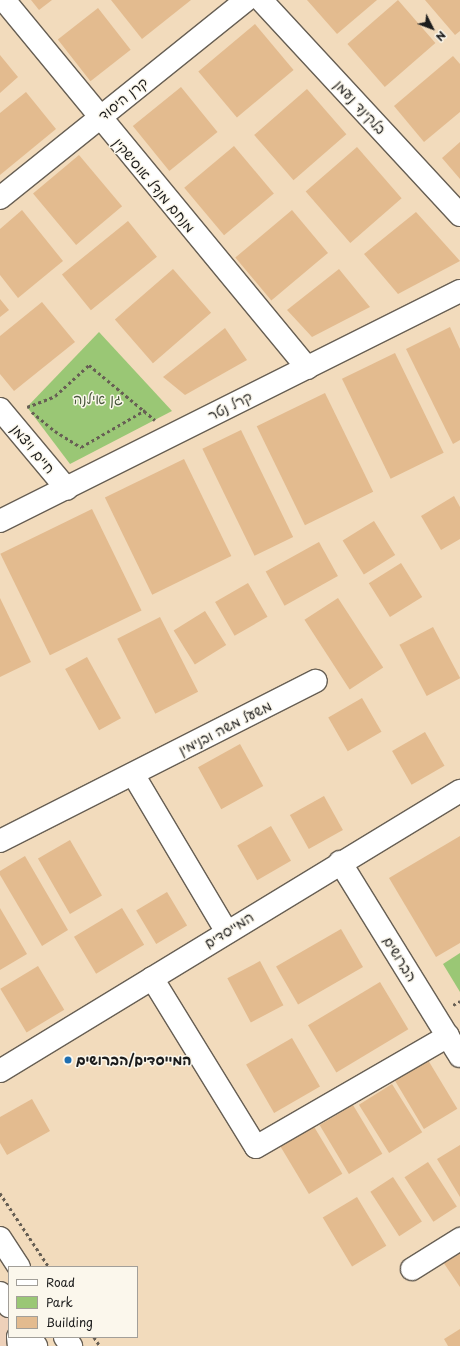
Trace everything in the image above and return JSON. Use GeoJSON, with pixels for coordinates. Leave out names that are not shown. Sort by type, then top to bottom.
{"type":"FeatureCollection","features":[{"type":"Feature","properties":{"kind":"street","name":"מנחם מנדל אוסישקין"},"geometry":{"type":"LineString","coordinates":[[4,0],[99,118],[307,368]]}},
{"type":"Feature","properties":{"kind":"street","name":"קרן היסוד"},"geometry":{"type":"LineString","coordinates":[[0,198],[246,0]]}},
{"type":"Feature","properties":{"kind":"street","name":"בלקינד נעמן"},"geometry":{"type":"LineString","coordinates":[[261,0],[460,215]]}},
{"type":"Feature","properties":{"kind":"street","name":"קרל נטר"},"geometry":{"type":"LineString","coordinates":[[0,521],[67,489],[460,291]]}},
{"type":"Feature","properties":{"kind":"street","name":"חיים ויצמן"},"geometry":{"type":"LineString","coordinates":[[0,408],[67,489]]}},
{"type":"Feature","properties":{"kind":"street","name":"משעל משה ובנימין"},"geometry":{"type":"LineString","coordinates":[[0,841],[316,681]]}},
{"type":"Feature","properties":{"kind":"street"},"geometry":{"type":"LineString","coordinates":[[133,774],[227,932]]}},
{"type":"Feature","properties":{"kind":"street","name":"המייסדים"},"geometry":{"type":"LineString","coordinates":[[0,1071],[340,862],[460,791]]}},
{"type":"Feature","properties":{"kind":"street","name":"הברושים"},"geometry":{"type":"LineString","coordinates":[[340,862],[460,1056]]}},
{"type":"Feature","properties":{"kind":"street"},"geometry":{"type":"LineString","coordinates":[[152,978],[256,1148],[448,1036]]}},
{"type":"Feature","properties":{"kind":"street"},"geometry":{"type":"LineString","coordinates":[[0,1238],[18,1266]]}},
{"type":"Feature","properties":{"kind":"street"},"geometry":{"type":"LineString","coordinates":[[412,1269],[460,1239]]}},
{"type":"Feature","properties":{"kind":"street"},"geometry":{"type":"LineString","coordinates":[[0,1293],[8,1305]]}},
{"type":"Feature","properties":{"kind":"path"},"geometry":{"type":"LineString","coordinates":[[145,410],[81,447],[56,431],[27,407],[55,396],[89,365],[128,400],[145,410],[171,436]]}},
{"type":"Feature","properties":{"kind":"path"},"geometry":{"type":"LineString","coordinates":[[0,1193],[47,1266]]}},
{"type":"Feature","properties":{"kind":"shaded area"},"geometry":{"type":"Polygon","coordinates":[[[0,1293],[8,1305],[8,1338],[26,1346],[0,1346],[0,1293]]]}},
{"type":"Feature","properties":{"kind":"green space","name":"גן אילנה"},"geometry":{"type":"Polygon","coordinates":[[[99,332],[172,411],[70,464],[27,407],[99,332]]]}},
{"type":"Feature","properties":{"kind":"green space"},"geometry":{"type":"Polygon","coordinates":[[[460,953],[460,992],[443,964],[460,953]]]}},
{"type":"Feature","properties":{"kind":"building"},"geometry":{"type":"Polygon","coordinates":[[[31,0],[52,0],[39,10],[31,0]]]}},
{"type":"Feature","properties":{"kind":"building"},"geometry":{"type":"Polygon","coordinates":[[[111,0],[191,0],[142,39],[111,0]]]}},
{"type":"Feature","properties":{"kind":"building"},"geometry":{"type":"Polygon","coordinates":[[[307,0],[377,0],[337,34],[307,0]]]}},
{"type":"Feature","properties":{"kind":"building"},"geometry":{"type":"Polygon","coordinates":[[[398,0],[435,43],[385,87],[347,44],[398,0]]]}},
{"type":"Feature","properties":{"kind":"building"},"geometry":{"type":"Polygon","coordinates":[[[425,0],[460,0],[460,31],[455,35],[425,0]]]}},
{"type":"Feature","properties":{"kind":"building"},"geometry":{"type":"Polygon","coordinates":[[[98,8],[131,50],[90,81],[58,39],[98,8]]]}},
{"type":"Feature","properties":{"kind":"building"},"geometry":{"type":"Polygon","coordinates":[[[255,24],[294,70],[237,118],[198,72],[255,24]]]}},
{"type":"Feature","properties":{"kind":"building"},"geometry":{"type":"Polygon","coordinates":[[[0,55],[18,77],[0,93],[0,55]]]}},
{"type":"Feature","properties":{"kind":"building"},"geometry":{"type":"Polygon","coordinates":[[[453,56],[460,64],[460,112],[424,142],[394,106],[453,56]]]}},
{"type":"Feature","properties":{"kind":"building"},"geometry":{"type":"Polygon","coordinates":[[[181,87],[218,132],[169,171],[133,126],[181,87]]]}},
{"type":"Feature","properties":{"kind":"building"},"geometry":{"type":"Polygon","coordinates":[[[307,89],[346,134],[294,180],[254,135],[307,89]]]}},
{"type":"Feature","properties":{"kind":"building"},"geometry":{"type":"Polygon","coordinates":[[[26,92],[56,129],[0,175],[0,113],[26,92]]]}},
{"type":"Feature","properties":{"kind":"building"},"geometry":{"type":"Polygon","coordinates":[[[460,142],[460,179],[442,158],[460,142]]]}},
{"type":"Feature","properties":{"kind":"building"},"geometry":{"type":"Polygon","coordinates":[[[234,146],[274,193],[224,235],[184,188],[234,146]]]}},
{"type":"Feature","properties":{"kind":"building"},"geometry":{"type":"Polygon","coordinates":[[[357,147],[402,198],[350,243],[306,192],[357,147]]]}},
{"type":"Feature","properties":{"kind":"building"},"geometry":{"type":"Polygon","coordinates":[[[79,155],[122,206],[76,245],[33,194],[79,155]]]}},
{"type":"Feature","properties":{"kind":"building"},"geometry":{"type":"Polygon","coordinates":[[[22,210],[63,261],[18,298],[0,275],[0,229],[22,210]]]}},
{"type":"Feature","properties":{"kind":"building"},"geometry":{"type":"Polygon","coordinates":[[[292,210],[328,253],[271,300],[235,258],[292,210]]]}},
{"type":"Feature","properties":{"kind":"building"},"geometry":{"type":"Polygon","coordinates":[[[416,212],[460,261],[398,294],[364,254],[416,212]]]}},
{"type":"Feature","properties":{"kind":"building"},"geometry":{"type":"Polygon","coordinates":[[[128,221],[157,257],[91,310],[62,274],[128,221]]]}},
{"type":"Feature","properties":{"kind":"building"},"geometry":{"type":"Polygon","coordinates":[[[173,269],[211,313],[153,363],[115,320],[173,269]]]}},
{"type":"Feature","properties":{"kind":"building"},"geometry":{"type":"Polygon","coordinates":[[[339,269],[370,307],[312,337],[287,310],[339,269]]]}},
{"type":"Feature","properties":{"kind":"building"},"geometry":{"type":"Polygon","coordinates":[[[0,299],[9,310],[0,317],[0,299]]]}},
{"type":"Feature","properties":{"kind":"building"},"geometry":{"type":"Polygon","coordinates":[[[42,302],[75,342],[14,391],[0,374],[0,336],[42,302]]]}},
{"type":"Feature","properties":{"kind":"building"},"geometry":{"type":"Polygon","coordinates":[[[450,327],[460,349],[460,440],[453,444],[406,349],[450,327]]]}},
{"type":"Feature","properties":{"kind":"building"},"geometry":{"type":"Polygon","coordinates":[[[225,328],[247,360],[185,395],[163,377],[225,328]]]}},
{"type":"Feature","properties":{"kind":"building"},"geometry":{"type":"Polygon","coordinates":[[[395,353],[444,453],[391,479],[342,379],[395,353]]]}},
{"type":"Feature","properties":{"kind":"building"},"geometry":{"type":"Polygon","coordinates":[[[325,393],[373,492],[305,525],[257,426],[325,393]]]}},
{"type":"Feature","properties":{"kind":"building"},"geometry":{"type":"Polygon","coordinates":[[[241,430],[293,537],[255,556],[202,449],[241,430]]]}},
{"type":"Feature","properties":{"kind":"building"},"geometry":{"type":"Polygon","coordinates":[[[184,459],[231,556],[152,595],[105,498],[184,459]]]}},
{"type":"Feature","properties":{"kind":"building"},"geometry":{"type":"Polygon","coordinates":[[[454,496],[460,507],[460,539],[441,550],[421,516],[454,496]]]}},
{"type":"Feature","properties":{"kind":"building"},"geometry":{"type":"Polygon","coordinates":[[[92,509],[142,611],[50,655],[0,554],[92,509]]]}},
{"type":"Feature","properties":{"kind":"building"},"geometry":{"type":"Polygon","coordinates":[[[374,521],[395,555],[364,575],[343,541],[374,521]]]}},
{"type":"Feature","properties":{"kind":"building"},"geometry":{"type":"Polygon","coordinates":[[[319,542],[338,576],[285,606],[266,572],[319,542]]]}},
{"type":"Feature","properties":{"kind":"building"},"geometry":{"type":"Polygon","coordinates":[[[401,563],[422,597],[390,617],[369,583],[401,563]]]}},
{"type":"Feature","properties":{"kind":"building"},"geometry":{"type":"Polygon","coordinates":[[[248,583],[268,617],[235,636],[215,602],[248,583]]]}},
{"type":"Feature","properties":{"kind":"building"},"geometry":{"type":"Polygon","coordinates":[[[0,598],[31,662],[0,677],[0,598]]]}},
{"type":"Feature","properties":{"kind":"building"},"geometry":{"type":"Polygon","coordinates":[[[338,598],[383,668],[350,689],[304,620],[338,598]]]}},
{"type":"Feature","properties":{"kind":"building"},"geometry":{"type":"Polygon","coordinates":[[[205,611],[226,645],[195,665],[174,631],[205,611]]]}},
{"type":"Feature","properties":{"kind":"building"},"geometry":{"type":"Polygon","coordinates":[[[160,617],[198,692],[155,714],[117,639],[160,617]]]}},
{"type":"Feature","properties":{"kind":"building"},"geometry":{"type":"Polygon","coordinates":[[[433,627],[460,678],[427,696],[399,645],[433,627]]]}},
{"type":"Feature","properties":{"kind":"building"},"geometry":{"type":"Polygon","coordinates":[[[87,657],[121,718],[99,730],[65,669],[87,657]]]}},
{"type":"Feature","properties":{"kind":"building"},"geometry":{"type":"Polygon","coordinates":[[[362,698],[382,732],[348,751],[328,718],[362,698]]]}},
{"type":"Feature","properties":{"kind":"building"},"geometry":{"type":"Polygon","coordinates":[[[425,732],[445,766],[412,785],[392,751],[425,732]]]}},
{"type":"Feature","properties":{"kind":"building"},"geometry":{"type":"Polygon","coordinates":[[[240,744],[263,786],[221,809],[198,767],[240,744]]]}},
{"type":"Feature","properties":{"kind":"building"},"geometry":{"type":"Polygon","coordinates":[[[324,796],[343,830],[309,849],[290,815],[324,796]]]}},
{"type":"Feature","properties":{"kind":"building"},"geometry":{"type":"Polygon","coordinates":[[[271,826],[291,861],[257,880],[237,846],[271,826]]]}},
{"type":"Feature","properties":{"kind":"building"},"geometry":{"type":"Polygon","coordinates":[[[460,836],[460,943],[436,957],[389,878],[460,836]]]}},
{"type":"Feature","properties":{"kind":"building"},"geometry":{"type":"Polygon","coordinates":[[[70,840],[102,895],[70,914],[38,858],[70,840]]]}},
{"type":"Feature","properties":{"kind":"building"},"geometry":{"type":"Polygon","coordinates":[[[25,856],[68,930],[42,946],[0,875],[0,871],[25,856]]]}},
{"type":"Feature","properties":{"kind":"building"},"geometry":{"type":"Polygon","coordinates":[[[167,892],[187,925],[156,944],[136,911],[167,892]]]}},
{"type":"Feature","properties":{"kind":"building"},"geometry":{"type":"Polygon","coordinates":[[[0,908],[27,954],[0,970],[0,908]]]}},
{"type":"Feature","properties":{"kind":"building"},"geometry":{"type":"Polygon","coordinates":[[[122,908],[144,945],[96,974],[74,937],[122,908]]]}},
{"type":"Feature","properties":{"kind":"building"},"geometry":{"type":"Polygon","coordinates":[[[341,929],[363,967],[298,1005],[276,966],[341,929]]]}},
{"type":"Feature","properties":{"kind":"building"},"geometry":{"type":"Polygon","coordinates":[[[260,961],[283,1005],[251,1023],[227,978],[260,961]]]}},
{"type":"Feature","properties":{"kind":"building"},"geometry":{"type":"Polygon","coordinates":[[[38,966],[64,1010],[27,1032],[0,989],[38,966]]]}},
{"type":"Feature","properties":{"kind":"building"},"geometry":{"type":"Polygon","coordinates":[[[380,982],[408,1029],[336,1072],[308,1025],[380,982]]]}},
{"type":"Feature","properties":{"kind":"building"},"geometry":{"type":"Polygon","coordinates":[[[292,1038],[320,1086],[274,1113],[246,1064],[292,1038]]]}},
{"type":"Feature","properties":{"kind":"building"},"geometry":{"type":"Polygon","coordinates":[[[428,1060],[457,1109],[424,1129],[395,1080],[428,1060]]]}},
{"type":"Feature","properties":{"kind":"building"},"geometry":{"type":"Polygon","coordinates":[[[392,1084],[422,1132],[389,1153],[359,1105],[392,1084]]]}},
{"type":"Feature","properties":{"kind":"building"},"geometry":{"type":"Polygon","coordinates":[[[32,1099],[50,1131],[7,1155],[0,1143],[0,1117],[32,1099]]]}},
{"type":"Feature","properties":{"kind":"building"},"geometry":{"type":"Polygon","coordinates":[[[353,1105],[382,1154],[349,1174],[320,1125],[353,1105]]]}},
{"type":"Feature","properties":{"kind":"building"},"geometry":{"type":"Polygon","coordinates":[[[313,1125],[342,1174],[309,1194],[280,1145],[313,1125]]]}},
{"type":"Feature","properties":{"kind":"building"},"geometry":{"type":"Polygon","coordinates":[[[460,1145],[460,1197],[437,1159],[460,1145]]]}},
{"type":"Feature","properties":{"kind":"building"},"geometry":{"type":"Polygon","coordinates":[[[428,1162],[457,1206],[433,1222],[405,1177],[428,1162]]]}},
{"type":"Feature","properties":{"kind":"building"},"geometry":{"type":"Polygon","coordinates":[[[393,1177],[422,1221],[399,1236],[370,1192],[393,1177]]]}},
{"type":"Feature","properties":{"kind":"building"},"geometry":{"type":"Polygon","coordinates":[[[357,1197],[386,1246],[352,1266],[323,1218],[357,1197]]]}},
{"type":"Feature","properties":{"kind":"building"},"geometry":{"type":"Polygon","coordinates":[[[460,1247],[460,1287],[441,1259],[460,1247]]]}},
{"type":"Feature","properties":{"kind":"building"},"geometry":{"type":"Polygon","coordinates":[[[460,1329],[460,1346],[448,1346],[444,1339],[460,1329]]]}},
{"type":"Feature","properties":{"kind":"place","name":"המייסדים/הברושים"},"geometry":{"type":"Point","coordinates":[68,1060]}}]}
